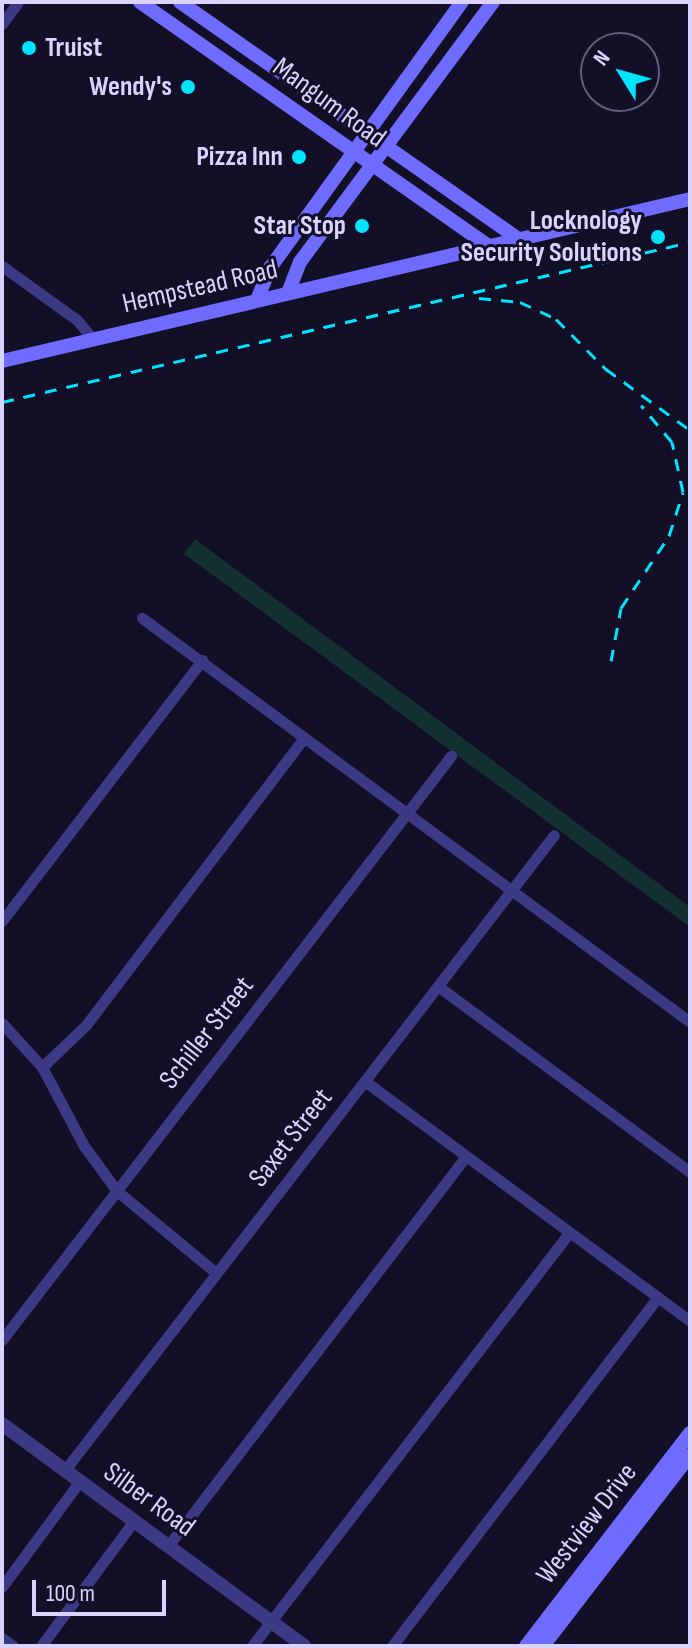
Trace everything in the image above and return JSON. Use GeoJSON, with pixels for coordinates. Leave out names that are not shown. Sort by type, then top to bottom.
{"type":"FeatureCollection","features":[{"type":"Feature","properties":{"kind":"main road","name":"Mangum Road"},"geometry":{"type":"LineString","coordinates":[[140,2],[489,246]]}},
{"type":"Feature","properties":{"kind":"main road","name":"Mangum Road"},"geometry":{"type":"LineString","coordinates":[[180,2],[518,239]]}},
{"type":"Feature","properties":{"kind":"main road"},"geometry":{"type":"LineString","coordinates":[[288,293],[300,262],[493,2]]}},
{"type":"Feature","properties":{"kind":"main road"},"geometry":{"type":"LineString","coordinates":[[257,300],[270,268],[460,4],[479,20]]}},
{"type":"Feature","properties":{"kind":"main road"},"geometry":{"type":"LineString","coordinates":[[231,65],[244,48]]}},
{"type":"Feature","properties":{"kind":"main road","name":"Hempstead Road"},"geometry":{"type":"LineString","coordinates":[[2,361],[690,199]]}},
{"type":"Feature","properties":{"kind":"main road"},"geometry":{"type":"LineString","coordinates":[[306,217],[326,228]]}},
{"type":"Feature","properties":{"kind":"main road","name":"Westview Drive"},"geometry":{"type":"LineString","coordinates":[[526,1646],[548,1628],[647,1500],[690,1433]]}},
{"type":"Feature","properties":{"kind":"main road","name":"Westview Drive"},"geometry":{"type":"LineString","coordinates":[[647,1500],[690,1455]]}},
{"type":"Feature","properties":{"kind":"main road","name":"Westview Drive"},"geometry":{"type":"LineString","coordinates":[[543,1646],[548,1628]]}},
{"type":"Feature","properties":{"kind":"street"},"geometry":{"type":"LineString","coordinates":[[2,24],[18,2]]}},
{"type":"Feature","properties":{"kind":"street"},"geometry":{"type":"LineString","coordinates":[[2,266],[77,320],[92,338]]}},
{"type":"Feature","properties":{"kind":"street"},"geometry":{"type":"LineString","coordinates":[[142,618],[690,1022]]}},
{"type":"Feature","properties":{"kind":"street"},"geometry":{"type":"LineString","coordinates":[[2,921],[202,660]]}},
{"type":"Feature","properties":{"kind":"street"},"geometry":{"type":"LineString","coordinates":[[42,1067],[86,1025],[304,738]]}},
{"type":"Feature","properties":{"kind":"street","name":"Schiller Street"},"geometry":{"type":"LineString","coordinates":[[2,1340],[451,756]]}},
{"type":"Feature","properties":{"kind":"street","name":"Saxet Street"},"geometry":{"type":"LineString","coordinates":[[65,1470],[554,835]]}},
{"type":"Feature","properties":{"kind":"street"},"geometry":{"type":"LineString","coordinates":[[439,987],[690,1172]]}},
{"type":"Feature","properties":{"kind":"street"},"geometry":{"type":"LineString","coordinates":[[2,1023],[42,1067],[84,1146],[117,1191],[216,1273]]}},
{"type":"Feature","properties":{"kind":"street"},"geometry":{"type":"LineString","coordinates":[[366,1082],[690,1321]]}},
{"type":"Feature","properties":{"kind":"street"},"geometry":{"type":"LineString","coordinates":[[168,1546],[465,1157]]}},
{"type":"Feature","properties":{"kind":"street"},"geometry":{"type":"LineString","coordinates":[[252,1646],[569,1233]]}},
{"type":"Feature","properties":{"kind":"street"},"geometry":{"type":"LineString","coordinates":[[392,1646],[657,1298]]}},
{"type":"Feature","properties":{"kind":"street","name":"Silber Road"},"geometry":{"type":"LineString","coordinates":[[2,1424],[304,1646]]}},
{"type":"Feature","properties":{"kind":"street"},"geometry":{"type":"LineString","coordinates":[[2,1587],[80,1481]]}},
{"type":"Feature","properties":{"kind":"street"},"geometry":{"type":"LineString","coordinates":[[41,1646],[134,1521]]}},
{"type":"Feature","properties":{"kind":"street"},"geometry":{"type":"LineString","coordinates":[[2,1638],[13,1646]]}},
{"type":"Feature","properties":{"kind":"green space"},"geometry":{"type":"Polygon","coordinates":[[[195,539],[690,907],[690,927],[184,554],[195,539]]]}},
{"type":"Feature","properties":{"kind":"railway"},"geometry":{"type":"LineString","coordinates":[[2,402],[690,242]]}},
{"type":"Feature","properties":{"kind":"railway"},"geometry":{"type":"LineString","coordinates":[[479,298],[520,302],[556,319],[606,369],[690,430]]}},
{"type":"Feature","properties":{"kind":"railway"},"geometry":{"type":"LineString","coordinates":[[611,661],[621,608],[669,536],[683,492],[672,442],[641,405]]}},
{"type":"Feature","properties":{"kind":"place","name":"Truist"},"geometry":{"type":"Point","coordinates":[29,48]}},
{"type":"Feature","properties":{"kind":"place","name":"Wendy's"},"geometry":{"type":"Point","coordinates":[188,87]}},
{"type":"Feature","properties":{"kind":"place","name":"Pizza Inn"},"geometry":{"type":"Point","coordinates":[299,157]}},
{"type":"Feature","properties":{"kind":"place","name":"Star Stop"},"geometry":{"type":"Point","coordinates":[362,226]}},
{"type":"Feature","properties":{"kind":"place","name":"Locknology Security Solutions"},"geometry":{"type":"Point","coordinates":[658,237]}}]}
